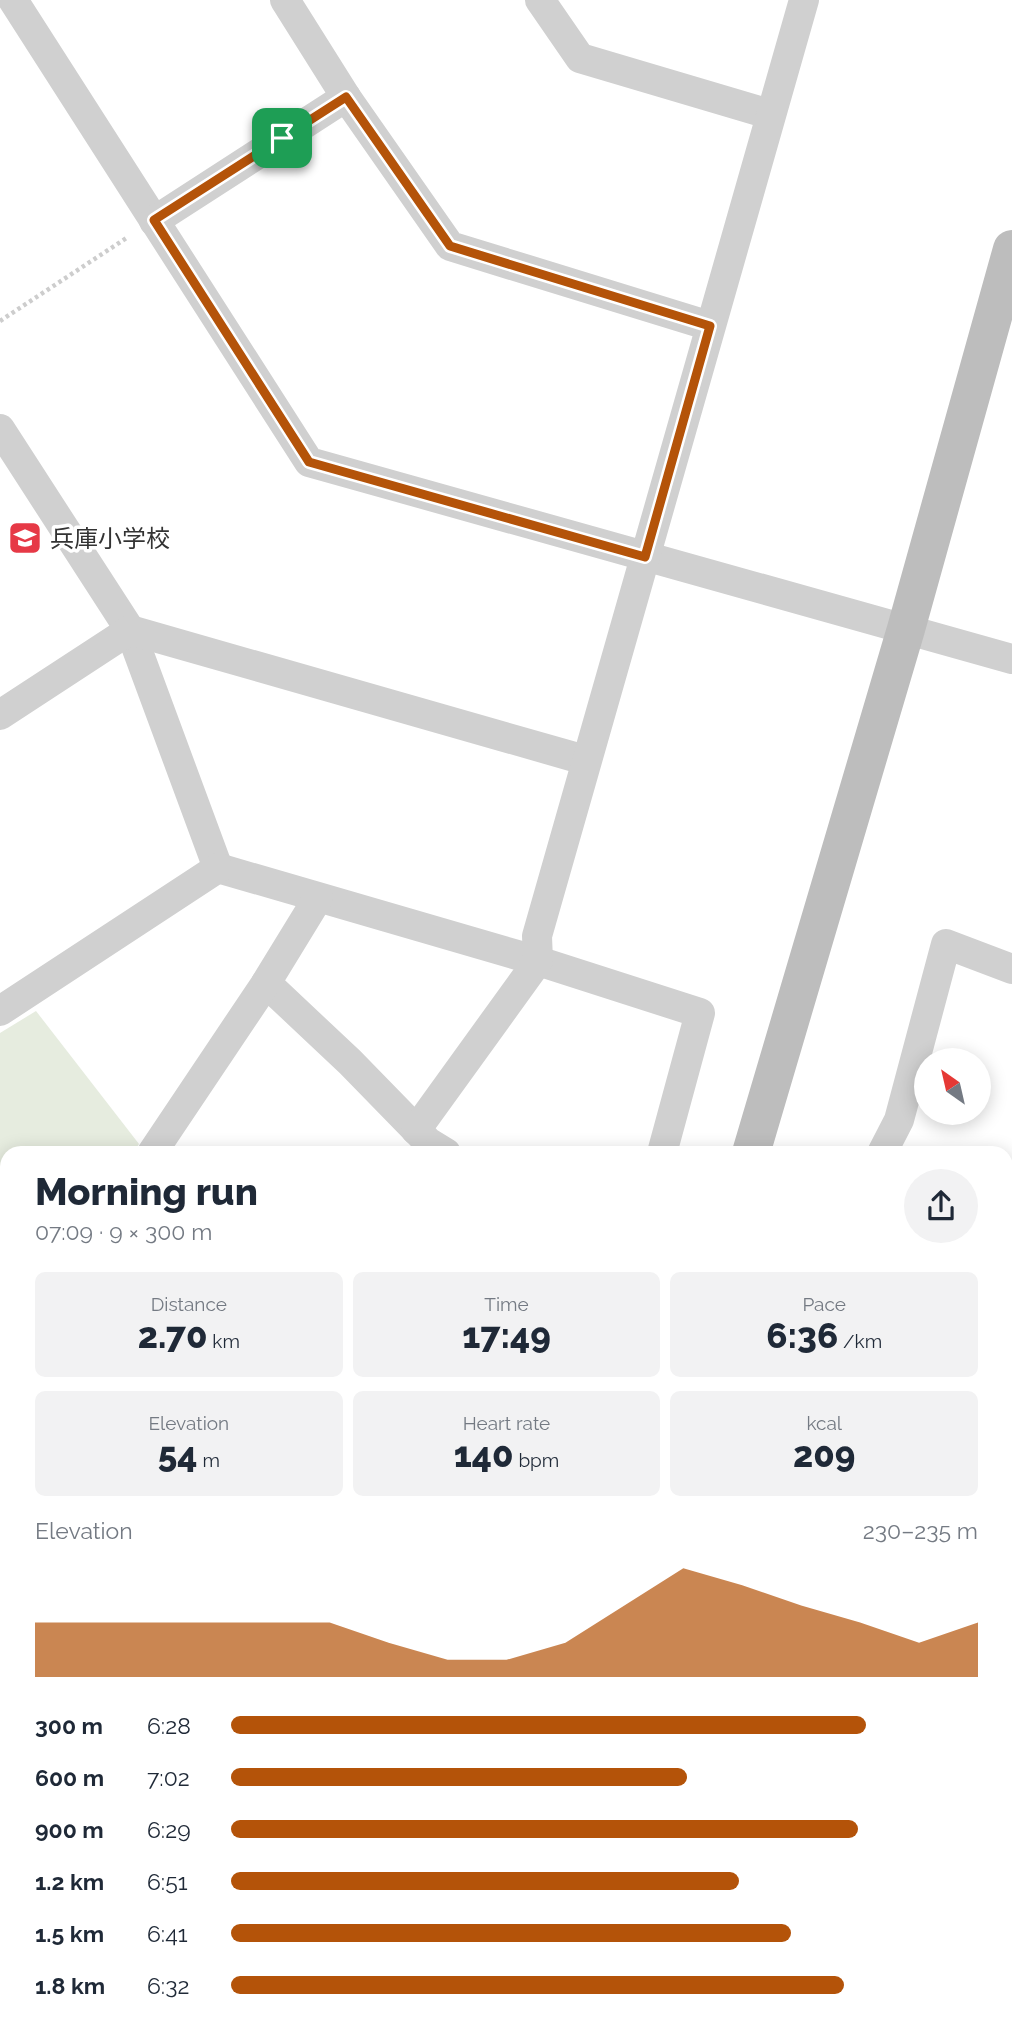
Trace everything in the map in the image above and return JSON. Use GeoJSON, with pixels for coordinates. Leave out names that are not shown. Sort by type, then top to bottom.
{"type":"FeatureCollection","features":[{"type":"Feature","properties":{"kind":"street"},"geometry":{"type":"LineString","coordinates":[[13,0],[309,462],[1012,659]]}},
{"type":"Feature","properties":{"kind":"street"},"geometry":{"type":"LineString","coordinates":[[285,0],[346,97],[450,246],[710,326]]}},
{"type":"Feature","properties":{"kind":"street"},"geometry":{"type":"LineString","coordinates":[[540,0],[580,58],[769,114]]}},
{"type":"Feature","properties":{"kind":"street"},"geometry":{"type":"LineString","coordinates":[[266,983],[428,1144],[538,961],[537,936],[585,760],[804,0]]}},
{"type":"Feature","properties":{"kind":"street"},"geometry":{"type":"LineString","coordinates":[[154,220],[346,97]]}},
{"type":"Feature","properties":{"kind":"street"},"geometry":{"type":"LineString","coordinates":[[753,1146],[906,629],[1012,248]]}},
{"type":"Feature","properties":{"kind":"street"},"geometry":{"type":"LineString","coordinates":[[0,429],[130,630],[218,867]]}},
{"type":"Feature","properties":{"kind":"street"},"geometry":{"type":"LineString","coordinates":[[0,715],[130,630],[585,760]]}},
{"type":"Feature","properties":{"kind":"street"},"geometry":{"type":"LineString","coordinates":[[218,867],[538,961],[700,1013],[664,1146]]}},
{"type":"Feature","properties":{"kind":"street"},"geometry":{"type":"LineString","coordinates":[[0,1011],[218,867]]}},
{"type":"Feature","properties":{"kind":"street"},"geometry":{"type":"LineString","coordinates":[[157,1146],[266,983],[318,898]]}},
{"type":"Feature","properties":{"kind":"street"},"geometry":{"type":"LineString","coordinates":[[886,1146],[899,1120],[946,944],[1012,969]]}},
{"type":"Feature","properties":{"kind":"path"},"geometry":{"type":"LineString","coordinates":[[0,321],[154,220]]}},
{"type":"Feature","properties":{"kind":"shaded area"},"geometry":{"type":"Polygon","coordinates":[[[36,1011],[139,1144],[138,1146],[0,1146],[0,1033],[36,1011]]]}},
{"type":"Feature","properties":{"kind":"place","name":"兵庫小学校"},"geometry":{"type":"Point","coordinates":[25,538]}},
{"type":"Feature","properties":{"kind":"route"},"geometry":{"type":"LineString","coordinates":[[346,97],[450,246],[710,326],[645,557],[309,462],[154,220],[282,138],[346,97]]}}]}
